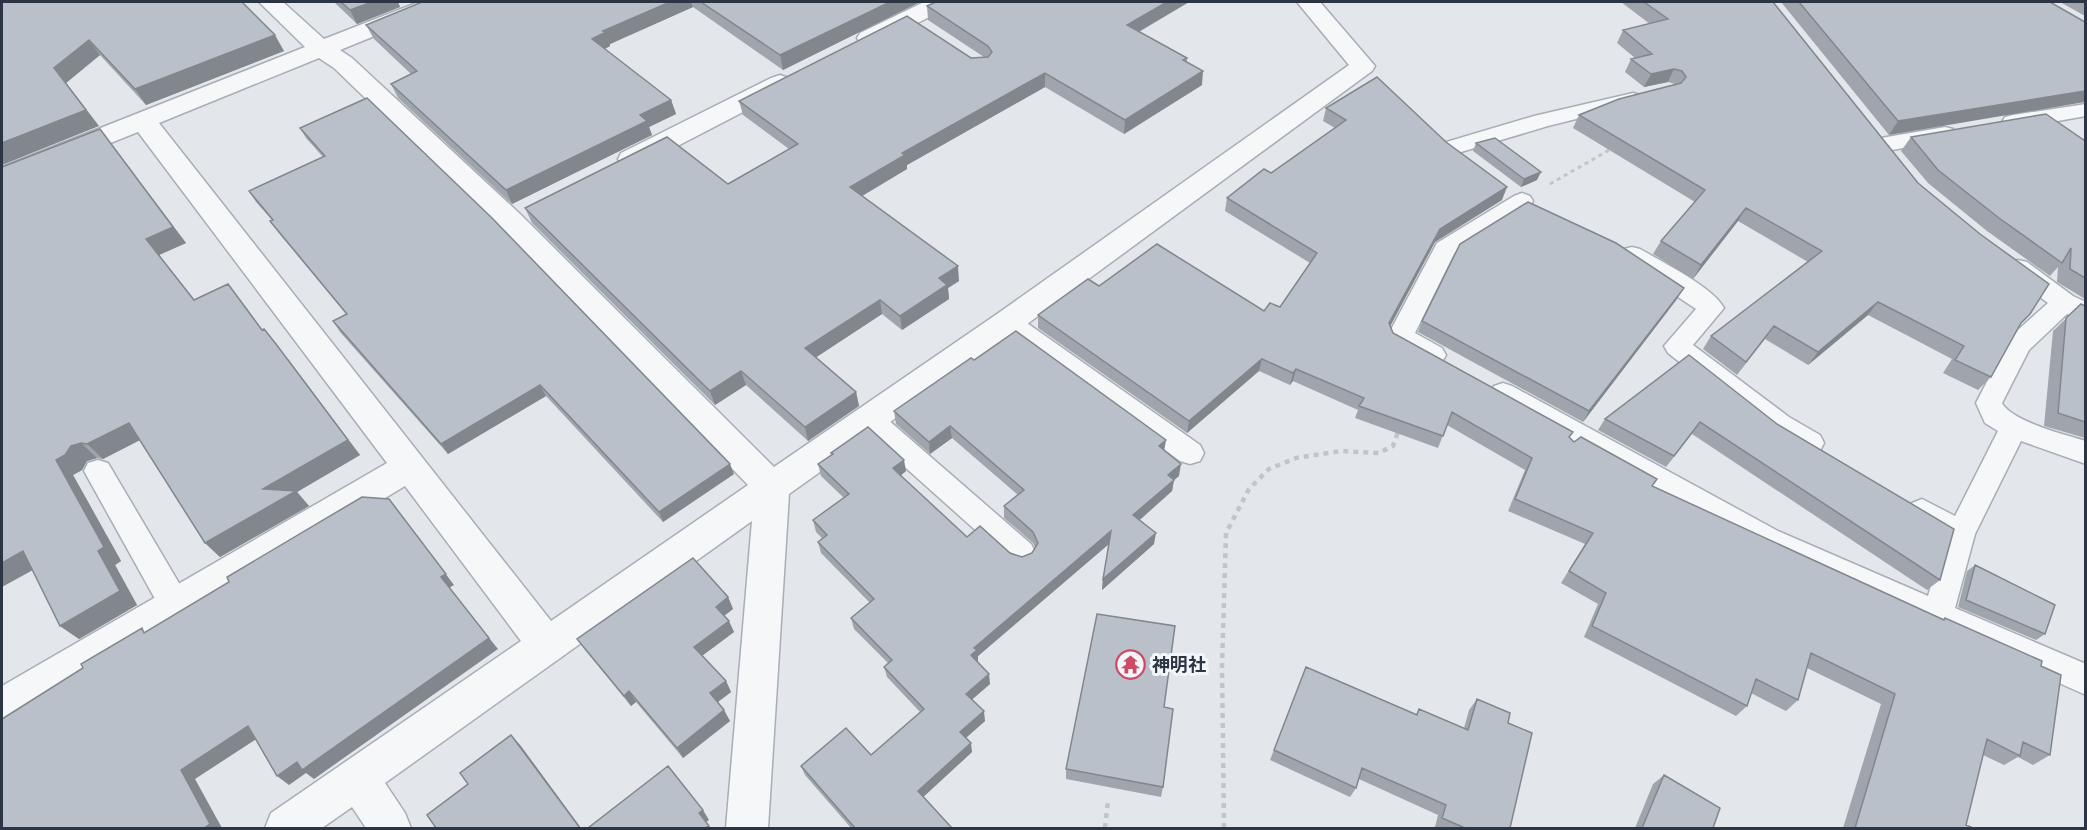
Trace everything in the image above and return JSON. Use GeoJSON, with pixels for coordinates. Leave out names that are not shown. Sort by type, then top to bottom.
{"type":"FeatureCollection","features":[{"type":"Feature","properties":{"kind":"street"},"geometry":{"type":"LineString","coordinates":[[270,2],[321,49],[343,63],[519,215],[772,487],[747,828]]}},
{"type":"Feature","properties":{"kind":"street"},"geometry":{"type":"LineString","coordinates":[[2,177],[438,2]]}},
{"type":"Feature","properties":{"kind":"street"},"geometry":{"type":"LineString","coordinates":[[844,51],[916,24],[941,2]]}},
{"type":"Feature","properties":{"kind":"street"},"geometry":{"type":"LineString","coordinates":[[286,828],[1008,322],[1371,74],[1308,2]]}},
{"type":"Feature","properties":{"kind":"street"},"geometry":{"type":"LineString","coordinates":[[614,167],[802,72]]}},
{"type":"Feature","properties":{"kind":"street"},"geometry":{"type":"LineString","coordinates":[[143,120],[547,645]]}},
{"type":"Feature","properties":{"kind":"street"},"geometry":{"type":"LineString","coordinates":[[2,707],[409,466]]}},
{"type":"Feature","properties":{"kind":"street"},"geometry":{"type":"LineString","coordinates":[[358,778],[390,828]]}},
{"type":"Feature","properties":{"kind":"lane"},"geometry":{"type":"LineString","coordinates":[[1451,148],[1542,121],[1655,93]]}},
{"type":"Feature","properties":{"kind":"lane"},"geometry":{"type":"LineString","coordinates":[[1995,126],[2085,110]]}},
{"type":"Feature","properties":{"kind":"lane"},"geometry":{"type":"LineString","coordinates":[[1896,163],[1874,136],[1960,131]]}},
{"type":"Feature","properties":{"kind":"lane"},"geometry":{"type":"LineString","coordinates":[[1435,133],[1469,161]]}},
{"type":"Feature","properties":{"kind":"lane"},"geometry":{"type":"LineString","coordinates":[[1451,365],[1400,337],[1445,249],[1522,199]]}},
{"type":"Feature","properties":{"kind":"lane"},"geometry":{"type":"LineString","coordinates":[[1610,243],[1687,289],[1712,308],[1677,346],[1779,425],[1829,455]]}},
{"type":"Feature","properties":{"kind":"lane"},"geometry":{"type":"LineString","coordinates":[[1997,253],[2075,307],[2019,344],[1989,403],[1995,417],[2014,427],[2085,453]]}},
{"type":"Feature","properties":{"kind":"lane"},"geometry":{"type":"LineString","coordinates":[[1008,322],[1190,453]]}},
{"type":"Feature","properties":{"kind":"lane"},"geometry":{"type":"LineString","coordinates":[[1482,382],[1768,540],[2085,680]]}},
{"type":"Feature","properties":{"kind":"lane"},"geometry":{"type":"LineString","coordinates":[[869,419],[1021,554]]}},
{"type":"Feature","properties":{"kind":"lane"},"geometry":{"type":"LineString","coordinates":[[1938,615],[1960,534],[2014,427]]}},
{"type":"Feature","properties":{"kind":"lane"},"geometry":{"type":"LineString","coordinates":[[98,471],[175,605]]}},
{"type":"Feature","properties":{"kind":"lane"},"geometry":{"type":"LineString","coordinates":[[1900,497],[1960,534]]}},
{"type":"Feature","properties":{"kind":"path"},"geometry":{"type":"LineString","coordinates":[[1522,199],[1619,144]]}},
{"type":"Feature","properties":{"kind":"path"},"geometry":{"type":"LineString","coordinates":[[1224,828],[1222,654],[1226,533],[1249,489],[1269,469],[1296,458],[1341,451],[1379,453],[1393,446],[1400,427]]}},
{"type":"Feature","properties":{"kind":"path"},"geometry":{"type":"LineString","coordinates":[[1105,828],[1108,801]]}},
{"type":"Feature","properties":{"kind":"building"},"geometry":{"type":"Polygon","coordinates":[[[2,2],[242,2],[275,35],[135,89],[89,40],[54,68],[86,110],[2,143],[2,2]]]}},
{"type":"Feature","properties":{"kind":"building"},"geometry":{"type":"Polygon","coordinates":[[[341,2],[372,2],[350,10],[341,2]]]}},
{"type":"Feature","properties":{"kind":"building"},"geometry":{"type":"Polygon","coordinates":[[[422,2],[670,2],[603,31],[606,32],[592,39],[671,100],[640,115],[647,121],[506,190],[391,84],[417,71],[366,25],[422,2]]]}},
{"type":"Feature","properties":{"kind":"building"},"geometry":{"type":"Polygon","coordinates":[[[701,2],[890,2],[780,55],[701,2]]]}},
{"type":"Feature","properties":{"kind":"building"},"geometry":{"type":"Polygon","coordinates":[[[936,2],[1167,2],[1127,25],[1187,58],[1183,60],[1203,71],[1125,120],[1045,73],[902,153],[905,155],[850,187],[958,266],[939,278],[947,285],[900,316],[880,300],[805,348],[856,392],[805,427],[741,371],[710,391],[525,208],[667,137],[728,184],[798,144],[739,101],[907,16],[971,58],[988,57],[992,52],[988,46],[927,6],[936,2]]]}},
{"type":"Feature","properties":{"kind":"building"},"geometry":{"type":"Polygon","coordinates":[[[1644,2],[1773,2],[1918,183],[1980,234],[2049,284],[2030,314],[2021,323],[1991,377],[1955,360],[1964,346],[1878,302],[1818,352],[1774,326],[1746,362],[1711,336],[1822,251],[1746,208],[1701,265],[1661,241],[1705,190],[1579,115],[1619,99],[1681,83],[1686,77],[1682,71],[1674,69],[1651,74],[1631,59],[1652,54],[1623,30],[1668,19],[1644,2]]]}},
{"type":"Feature","properties":{"kind":"building"},"geometry":{"type":"Polygon","coordinates":[[[1799,2],[2050,2],[2085,22],[2085,91],[1898,121],[1799,2]]]}},
{"type":"Feature","properties":{"kind":"building"},"geometry":{"type":"Polygon","coordinates":[[[1377,77],[1446,142],[1507,187],[1440,229],[1389,323],[1393,333],[1573,432],[1569,437],[1574,442],[1581,437],[1657,479],[1652,486],[1944,620],[1945,618],[2042,661],[2041,666],[2061,675],[2050,755],[2023,742],[2020,756],[1987,739],[1966,825],[1973,828],[1855,828],[1895,694],[1811,653],[1798,700],[1756,679],[1747,706],[1592,626],[1606,593],[1569,571],[1593,533],[1515,499],[1532,458],[1452,412],[1443,436],[1359,406],[1364,398],[1296,369],[1293,373],[1262,359],[1189,421],[1038,315],[1088,279],[1099,286],[1157,244],[1264,311],[1270,303],[1280,307],[1317,253],[1227,198],[1264,169],[1271,173],[1346,120],[1326,108],[1377,77]]]}},
{"type":"Feature","properties":{"kind":"building"},"geometry":{"type":"Polygon","coordinates":[[[367,98],[492,218],[730,464],[659,512],[540,385],[441,444],[333,321],[347,314],[270,221],[273,220],[249,191],[325,156],[300,128],[367,98]]]}},
{"type":"Feature","properties":{"kind":"building"},"geometry":{"type":"Polygon","coordinates":[[[2046,114],[2085,141],[2085,278],[2070,269],[2071,248],[2062,263],[1999,218],[1938,170],[1911,137],[2046,114]]]}},
{"type":"Feature","properties":{"kind":"building"},"geometry":{"type":"Polygon","coordinates":[[[100,129],[173,227],[146,239],[194,300],[228,284],[348,440],[263,489],[296,491],[205,543],[129,423],[87,444],[71,446],[65,455],[56,460],[104,547],[98,551],[120,591],[60,626],[23,551],[2,563],[2,167],[100,129]]]}},
{"type":"Feature","properties":{"kind":"building"},"geometry":{"type":"Polygon","coordinates":[[[1495,138],[1541,172],[1524,179],[1476,143],[1495,138]]]}},
{"type":"Feature","properties":{"kind":"building"},"geometry":{"type":"Polygon","coordinates":[[[1528,202],[1616,243],[1684,288],[1589,411],[1422,321],[1460,244],[1528,202]]]}},
{"type":"Feature","properties":{"kind":"building"},"geometry":{"type":"Polygon","coordinates":[[[2081,304],[2085,306],[2085,422],[2058,413],[2066,318],[2081,304]]]}},
{"type":"Feature","properties":{"kind":"building"},"geometry":{"type":"Polygon","coordinates":[[[1016,331],[1166,440],[1159,446],[1181,464],[1168,475],[1174,480],[1133,515],[1156,533],[1103,579],[1111,531],[974,648],[977,650],[971,655],[989,674],[966,694],[984,711],[960,732],[971,743],[918,791],[952,828],[855,828],[801,766],[846,728],[871,755],[924,709],[884,667],[892,660],[851,618],[874,599],[818,542],[827,535],[813,520],[849,494],[818,464],[868,427],[904,460],[893,468],[967,537],[980,526],[1010,553],[1022,557],[1032,553],[1038,543],[1033,532],[1004,506],[1024,490],[950,426],[929,442],[894,411],[971,358],[974,360],[1016,331]]]}},
{"type":"Feature","properties":{"kind":"building"},"geometry":{"type":"Polygon","coordinates":[[[1689,355],[1777,424],[1954,529],[1940,580],[1700,422],[1674,456],[1605,419],[1689,355]]]}},
{"type":"Feature","properties":{"kind":"building"},"geometry":{"type":"Polygon","coordinates":[[[362,497],[389,499],[446,574],[441,577],[489,638],[302,770],[297,762],[277,776],[248,726],[181,770],[210,824],[204,828],[2,828],[2,719],[83,668],[81,664],[142,628],[144,633],[229,582],[227,577],[362,497]]]}},
{"type":"Feature","properties":{"kind":"building"},"geometry":{"type":"Polygon","coordinates":[[[693,558],[728,597],[716,607],[729,621],[694,647],[726,681],[710,693],[724,710],[677,748],[629,691],[624,696],[577,639],[693,558]]]}},
{"type":"Feature","properties":{"kind":"building"},"geometry":{"type":"Polygon","coordinates":[[[1975,565],[2055,605],[2045,634],[1966,600],[1975,565]]]}},
{"type":"Feature","properties":{"kind":"building"},"geometry":{"type":"Polygon","coordinates":[[[1097,614],[1175,626],[1164,707],[1173,709],[1163,787],[1066,769],[1097,614]]]}},
{"type":"Feature","properties":{"kind":"building"},"geometry":{"type":"Polygon","coordinates":[[[1306,667],[1417,715],[1419,709],[1468,730],[1477,699],[1510,713],[1508,723],[1532,733],[1510,828],[1465,828],[1442,818],[1446,805],[1362,768],[1356,788],[1274,750],[1306,667]]]}},
{"type":"Feature","properties":{"kind":"building"},"geometry":{"type":"Polygon","coordinates":[[[511,735],[580,828],[436,828],[427,815],[468,784],[460,773],[511,735]]]}},
{"type":"Feature","properties":{"kind":"building"},"geometry":{"type":"Polygon","coordinates":[[[668,766],[703,810],[699,813],[709,826],[705,828],[588,828],[668,766]]]}},
{"type":"Feature","properties":{"kind":"building"},"geometry":{"type":"Polygon","coordinates":[[[1664,775],[1720,808],[1713,828],[1642,828],[1664,775]]]}},
{"type":"Feature","properties":{"kind":"place","name":"神明社"},"geometry":{"type":"Point","coordinates":[1131,664]}}]}
